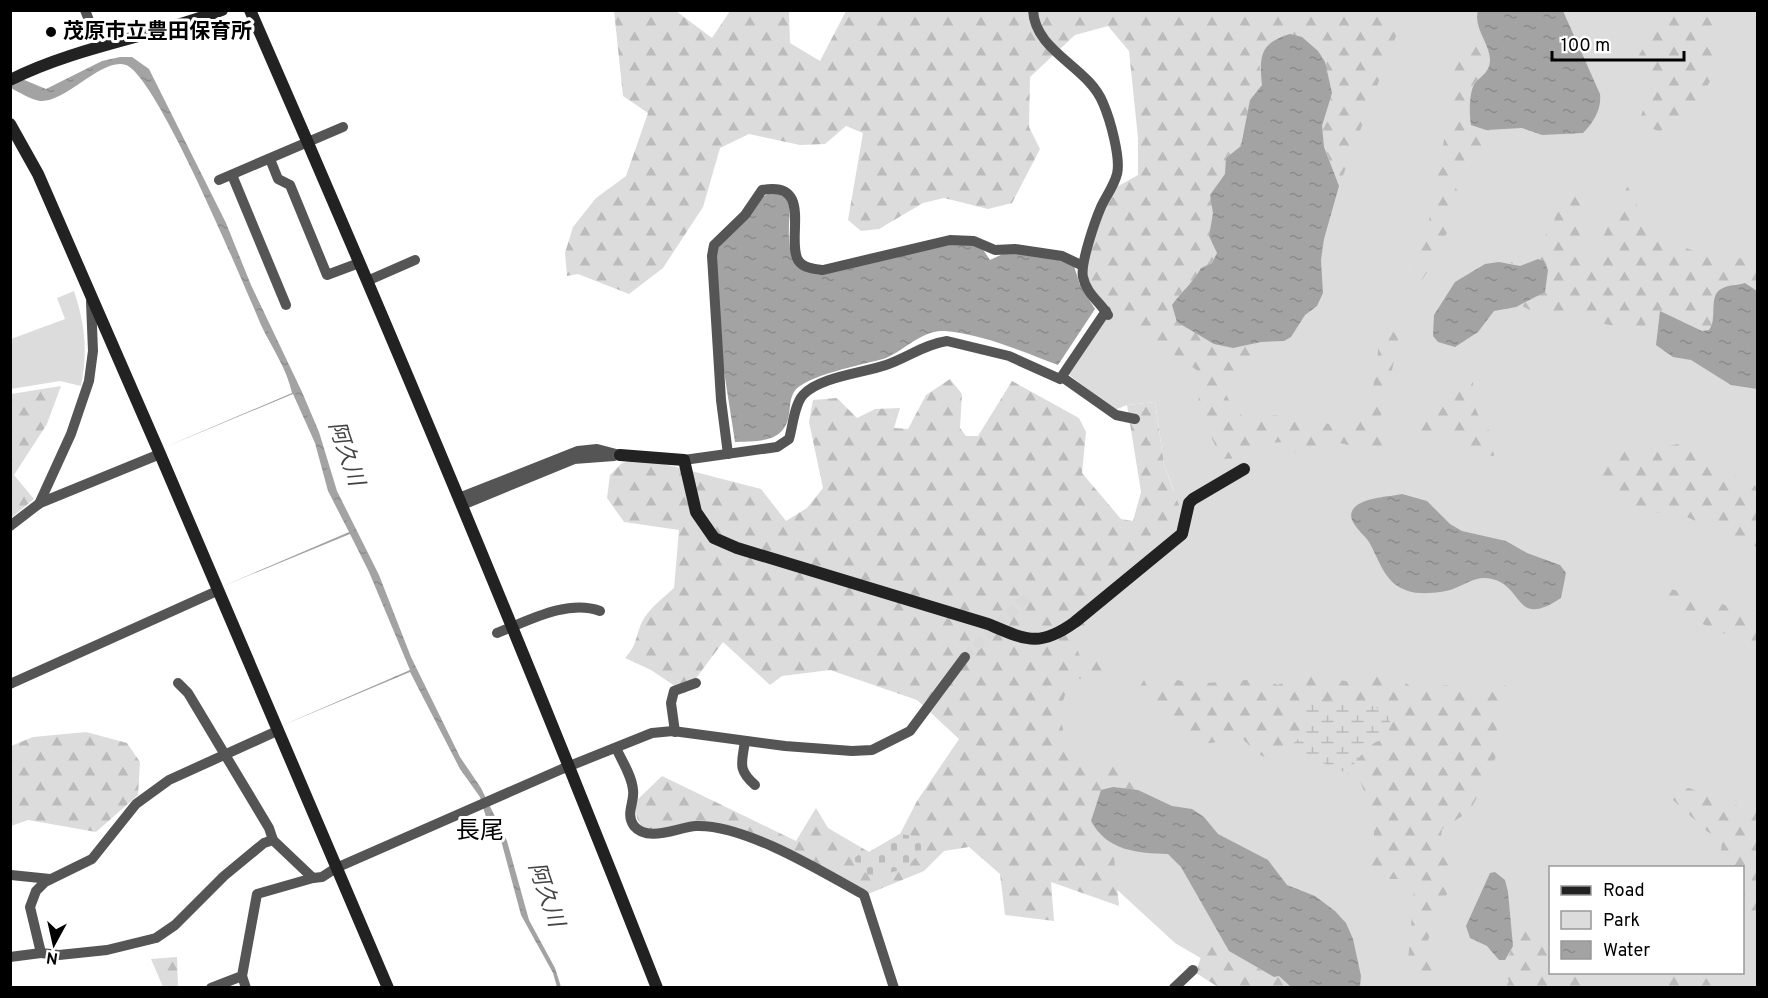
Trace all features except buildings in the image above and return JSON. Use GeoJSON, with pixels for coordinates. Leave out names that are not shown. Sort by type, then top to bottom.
{"type":"FeatureCollection","features":[{"type":"Feature","properties":{"kind":"street"},"geometry":{"type":"LineString","coordinates":[[85,10],[99,46]]}},
{"type":"Feature","properties":{"kind":"street"},"geometry":{"type":"LineString","coordinates":[[10,80],[35,67],[99,46],[166,30],[222,10]]}},
{"type":"Feature","properties":{"kind":"street"},"geometry":{"type":"LineString","coordinates":[[250,10],[461,501],[571,767],[657,987]]}},
{"type":"Feature","properties":{"kind":"street"},"geometry":{"type":"LineString","coordinates":[[461,501],[568,453],[597,449],[620,455],[684,460],[777,447],[789,439],[799,400],[804,393],[821,384],[887,365],[937,342],[947,341],[1009,356],[1060,379],[1107,313],[1092,296],[1083,279],[1082,265],[1102,206],[1118,174],[1118,161],[1103,101],[1079,72],[1042,37],[1034,25],[1033,10]]}},
{"type":"Feature","properties":{"kind":"street"},"geometry":{"type":"LineString","coordinates":[[10,124],[38,174],[388,987]]}},
{"type":"Feature","properties":{"kind":"street"},"geometry":{"type":"LineString","coordinates":[[219,180],[343,127]]}},
{"type":"Feature","properties":{"kind":"street"},"geometry":{"type":"LineString","coordinates":[[270,159],[278,179],[290,185],[327,275],[359,263]]}},
{"type":"Feature","properties":{"kind":"street"},"geometry":{"type":"LineString","coordinates":[[232,175],[286,304]]}},
{"type":"Feature","properties":{"kind":"street"},"geometry":{"type":"LineString","coordinates":[[728,454],[721,400],[712,256],[714,245],[745,215],[762,190],[777,190],[791,197],[796,208],[795,250],[798,261],[807,267],[823,270],[950,240],[974,242],[995,250],[1015,249],[1062,256],[1082,265]]}},
{"type":"Feature","properties":{"kind":"street"},"geometry":{"type":"LineString","coordinates":[[367,281],[415,260]]}},
{"type":"Feature","properties":{"kind":"street"},"geometry":{"type":"LineString","coordinates":[[39,504],[64,452],[89,381],[93,351],[92,302]]}},
{"type":"Feature","properties":{"kind":"street"},"geometry":{"type":"LineString","coordinates":[[1062,376],[1116,414],[1136,419]]}},
{"type":"Feature","properties":{"kind":"street"},"geometry":{"type":"LineString","coordinates":[[10,526],[39,504],[160,453]]}},
{"type":"Feature","properties":{"kind":"street"},"geometry":{"type":"LineString","coordinates":[[684,460],[696,512],[714,538],[737,548],[976,620],[1027,640],[1045,639],[1058,634],[1075,622],[1182,534],[1189,503],[1193,499],[1244,469]]}},
{"type":"Feature","properties":{"kind":"street"},"geometry":{"type":"LineString","coordinates":[[10,684],[217,591]]}},
{"type":"Feature","properties":{"kind":"street"},"geometry":{"type":"LineString","coordinates":[[497,633],[561,609],[592,608],[600,611]]}},
{"type":"Feature","properties":{"kind":"street"},"geometry":{"type":"LineString","coordinates":[[246,987],[242,976],[257,894],[321,877],[336,868],[468,810],[652,733],[675,732],[852,751],[872,750],[909,731],[965,657]]}},
{"type":"Feature","properties":{"kind":"street"},"geometry":{"type":"LineString","coordinates":[[178,682],[188,693],[269,828],[273,840],[313,878]]}},
{"type":"Feature","properties":{"kind":"street"},"geometry":{"type":"LineString","coordinates":[[675,732],[671,703],[674,691],[696,683]]}},
{"type":"Feature","properties":{"kind":"street"},"geometry":{"type":"LineString","coordinates":[[41,953],[30,907],[36,891],[51,879],[92,859],[136,804],[161,786],[277,731]]}},
{"type":"Feature","properties":{"kind":"street"},"geometry":{"type":"LineString","coordinates":[[745,741],[741,768],[744,775],[755,785]]}},
{"type":"Feature","properties":{"kind":"street"},"geometry":{"type":"LineString","coordinates":[[616,748],[634,791],[631,819],[635,827],[654,834],[696,826],[740,834],[864,894],[894,987]]}},
{"type":"Feature","properties":{"kind":"street"},"geometry":{"type":"LineString","coordinates":[[10,957],[107,950],[135,946],[156,938],[175,925],[224,876],[264,843],[273,840]]}},
{"type":"Feature","properties":{"kind":"street"},"geometry":{"type":"LineString","coordinates":[[11,875],[51,879]]}},
{"type":"Feature","properties":{"kind":"street"},"geometry":{"type":"LineString","coordinates":[[1174,987],[1192,970]]}},
{"type":"Feature","properties":{"kind":"street"},"geometry":{"type":"LineString","coordinates":[[212,987],[242,976]]}},
{"type":"Feature","properties":{"kind":"green space"},"geometry":{"type":"Polygon","coordinates":[[[614,11],[676,11],[712,38],[730,11],[789,11],[790,43],[820,61],[846,11],[1401,11],[1398,31],[1339,186],[1324,146],[1322,126],[1331,101],[1318,51],[1302,37],[1259,62],[1262,85],[1250,100],[1241,146],[1226,158],[1225,174],[1211,195],[1213,213],[1209,236],[1217,253],[1212,263],[1201,268],[1193,285],[1180,294],[1233,348],[1261,342],[1250,359],[1220,383],[1231,404],[1244,418],[1261,413],[1354,428],[1361,420],[1371,397],[1381,329],[1407,306],[1377,428],[1398,444],[1384,460],[1368,447],[1356,447],[1328,440],[1307,455],[1295,453],[1287,442],[1261,443],[1252,467],[1241,458],[1221,459],[1198,406],[1201,373],[1111,311],[1091,287],[1084,264],[1113,189],[1138,175],[1138,138],[1129,51],[1108,26],[1075,35],[1030,77],[1029,127],[1040,149],[1012,203],[988,209],[944,198],[923,203],[879,229],[861,231],[848,220],[863,133],[846,126],[825,144],[800,145],[749,134],[720,148],[703,207],[663,268],[629,294],[578,274],[567,276],[565,253],[573,227],[596,198],[626,176],[648,113],[623,96],[614,11]]]}},
{"type":"Feature","properties":{"kind":"green space"},"geometry":{"type":"Polygon","coordinates":[[[1345,11],[1757,11],[1757,987],[1250,987],[1175,943],[1076,852],[1043,795],[1061,614],[1174,491],[1164,464],[1155,402],[1127,405],[1115,410],[1068,374],[1259,62],[1345,11]]]}},
{"type":"Feature","properties":{"kind":"green space"},"geometry":{"type":"Polygon","coordinates":[[[1666,11],[1725,11],[1714,39],[1715,72],[1696,107],[1659,132],[1639,121],[1652,86],[1639,55],[1666,11]]]}},
{"type":"Feature","properties":{"kind":"green space"},"geometry":{"type":"Polygon","coordinates":[[[1480,33],[1490,59],[1489,68],[1473,85],[1469,113],[1486,130],[1490,130],[1455,187],[1462,198],[1436,258],[1422,280],[1412,273],[1428,226],[1453,92],[1455,65],[1480,33]]]}},
{"type":"Feature","properties":{"kind":"green space"},"geometry":{"type":"Polygon","coordinates":[[[1635,171],[1633,188],[1638,207],[1656,230],[1681,246],[1695,251],[1722,258],[1757,261],[1757,291],[1745,283],[1735,286],[1709,330],[1703,331],[1661,311],[1648,324],[1636,330],[1594,322],[1566,313],[1547,319],[1520,305],[1532,300],[1548,270],[1544,261],[1510,263],[1534,249],[1549,230],[1559,207],[1565,181],[1577,188],[1582,255],[1585,264],[1594,264],[1601,241],[1635,171]]]}},
{"type":"Feature","properties":{"kind":"green space"},"geometry":{"type":"Polygon","coordinates":[[[74,291],[81,315],[84,338],[81,386],[60,381],[11,389],[11,339],[65,319],[57,298],[74,291]]]}},
{"type":"Feature","properties":{"kind":"green space"},"geometry":{"type":"Polygon","coordinates":[[[1465,374],[1473,383],[1477,413],[1501,450],[1493,456],[1476,453],[1460,436],[1434,436],[1417,430],[1417,422],[1422,410],[1439,399],[1454,394],[1465,374]]]}},
{"type":"Feature","properties":{"kind":"green space"},"geometry":{"type":"Polygon","coordinates":[[[950,379],[962,394],[960,428],[966,436],[978,436],[1012,381],[1079,418],[1086,432],[1082,473],[1121,519],[1133,521],[1141,492],[1127,405],[1155,402],[1164,464],[1181,511],[1175,533],[1103,589],[1075,644],[1081,659],[1109,656],[1107,677],[1074,679],[1068,688],[1062,708],[1065,738],[1073,758],[1101,770],[1108,759],[1120,764],[1139,781],[1138,790],[1113,787],[1096,830],[1113,847],[1119,906],[1051,882],[1054,921],[1005,915],[1000,874],[969,847],[944,851],[924,871],[868,894],[718,825],[692,821],[651,830],[639,823],[636,814],[636,801],[662,776],[796,841],[816,808],[828,828],[869,852],[900,834],[917,801],[959,739],[917,700],[830,670],[782,676],[770,685],[723,642],[685,693],[651,670],[625,658],[634,645],[647,614],[674,588],[679,530],[624,522],[607,498],[610,475],[622,463],[641,458],[761,489],[786,521],[807,508],[823,488],[809,422],[813,400],[837,398],[857,418],[875,409],[900,408],[894,428],[908,429],[926,395],[950,379]]]}},
{"type":"Feature","properties":{"kind":"green space"},"geometry":{"type":"Polygon","coordinates":[[[61,386],[47,424],[14,475],[34,499],[11,518],[11,394],[61,386]]]}},
{"type":"Feature","properties":{"kind":"green space"},"geometry":{"type":"Polygon","coordinates":[[[1678,444],[1757,487],[1757,547],[1682,515],[1641,511],[1625,504],[1620,496],[1587,473],[1617,448],[1660,448],[1678,444]]]}},
{"type":"Feature","properties":{"kind":"green space"},"geometry":{"type":"Polygon","coordinates":[[[1671,589],[1742,610],[1757,611],[1757,648],[1680,614],[1659,600],[1661,590],[1671,589]]]}},
{"type":"Feature","properties":{"kind":"green space"},"geometry":{"type":"Polygon","coordinates":[[[1139,670],[1148,688],[1165,689],[1177,680],[1203,683],[1252,680],[1278,685],[1305,673],[1350,682],[1353,677],[1377,673],[1395,675],[1414,689],[1426,691],[1445,685],[1490,692],[1505,685],[1510,689],[1496,723],[1499,749],[1490,771],[1470,811],[1442,829],[1441,839],[1448,845],[1453,879],[1428,940],[1434,987],[1421,987],[1408,961],[1415,879],[1374,879],[1366,860],[1372,848],[1373,824],[1354,763],[1370,745],[1386,737],[1387,713],[1370,705],[1311,701],[1301,709],[1305,721],[1305,733],[1288,748],[1284,756],[1271,759],[1261,755],[1243,739],[1201,744],[1159,712],[1139,693],[1130,674],[1139,670]]]}},
{"type":"Feature","properties":{"kind":"green space"},"geometry":{"type":"Polygon","coordinates":[[[1324,700],[1370,705],[1387,713],[1391,725],[1386,737],[1370,745],[1354,763],[1358,778],[1288,748],[1305,733],[1305,721],[1301,709],[1311,701],[1324,700]]]}},
{"type":"Feature","properties":{"kind":"green space"},"geometry":{"type":"Polygon","coordinates":[[[86,732],[127,743],[140,762],[138,795],[96,832],[28,820],[11,826],[11,746],[33,737],[86,732]]]}},
{"type":"Feature","properties":{"kind":"green space"},"geometry":{"type":"Polygon","coordinates":[[[1689,788],[1757,813],[1757,926],[1744,897],[1744,866],[1720,866],[1722,839],[1708,832],[1673,800],[1678,790],[1689,788]]]}},
{"type":"Feature","properties":{"kind":"green space"},"geometry":{"type":"Polygon","coordinates":[[[900,834],[921,837],[928,843],[916,858],[902,868],[886,874],[868,875],[853,859],[865,850],[869,852],[900,834]]]}},
{"type":"Feature","properties":{"kind":"green space"},"geometry":{"type":"Polygon","coordinates":[[[1521,918],[1540,928],[1545,952],[1549,956],[1549,974],[1572,974],[1588,987],[1506,987],[1509,981],[1499,960],[1509,956],[1521,918]]]}},
{"type":"Feature","properties":{"kind":"green space"},"geometry":{"type":"Polygon","coordinates":[[[1224,941],[1230,951],[1273,977],[1279,976],[1291,987],[1218,987],[1196,973],[1203,950],[1224,941]]]}},
{"type":"Feature","properties":{"kind":"green space"},"geometry":{"type":"Polygon","coordinates":[[[177,957],[178,987],[163,987],[151,959],[177,957]]]}},
{"type":"Feature","properties":{"kind":"green space"},"geometry":{"type":"Polygon","coordinates":[[[1667,974],[1704,974],[1712,987],[1664,987],[1667,974]]]}},
{"type":"Feature","properties":{"kind":"water"},"geometry":{"type":"Polygon","coordinates":[[[1478,10],[1563,11],[1600,94],[1600,105],[1596,115],[1583,133],[1542,135],[1522,128],[1486,130],[1471,125],[1470,109],[1473,87],[1490,64],[1489,54],[1478,23],[1478,10]]]}},
{"type":"Feature","properties":{"kind":"water"},"geometry":{"type":"Polygon","coordinates":[[[1290,34],[1302,37],[1318,51],[1325,62],[1332,93],[1322,126],[1324,147],[1339,186],[1324,239],[1321,260],[1323,293],[1317,306],[1305,315],[1291,337],[1284,341],[1261,342],[1233,348],[1214,344],[1177,322],[1172,305],[1201,268],[1212,263],[1217,253],[1209,236],[1213,213],[1210,195],[1225,174],[1226,158],[1241,146],[1250,100],[1262,85],[1261,66],[1264,52],[1267,46],[1290,34]]]}},
{"type":"Feature","properties":{"kind":"water"},"geometry":{"type":"Polygon","coordinates":[[[132,57],[149,69],[226,223],[251,285],[302,392],[319,432],[337,491],[379,575],[411,657],[460,757],[481,788],[507,841],[529,920],[555,968],[561,987],[557,987],[553,973],[521,915],[502,844],[486,817],[480,797],[460,769],[410,672],[281,726],[410,670],[369,572],[350,534],[221,587],[349,532],[328,491],[315,443],[293,394],[163,448],[292,393],[283,367],[262,327],[199,185],[158,105],[140,78],[126,65],[116,64],[95,73],[50,100],[36,100],[11,88],[10,74],[46,89],[102,61],[132,57]]]}},
{"type":"Feature","properties":{"kind":"water"},"geometry":{"type":"Polygon","coordinates":[[[773,192],[789,199],[790,247],[796,264],[803,270],[964,241],[982,248],[990,260],[1007,252],[1051,257],[1074,266],[1080,285],[1095,309],[1058,365],[988,340],[959,333],[937,331],[921,337],[883,359],[835,371],[809,381],[794,392],[786,424],[776,436],[769,439],[735,442],[719,339],[714,245],[759,198],[773,192]]]}},
{"type":"Feature","properties":{"kind":"water"},"geometry":{"type":"Polygon","coordinates":[[[1538,259],[1544,261],[1548,270],[1545,292],[1516,307],[1494,311],[1478,332],[1455,347],[1438,342],[1433,336],[1434,315],[1455,282],[1485,264],[1499,262],[1520,266],[1538,259]]]}},
{"type":"Feature","properties":{"kind":"water"},"geometry":{"type":"Polygon","coordinates":[[[1745,283],[1757,291],[1757,389],[1731,385],[1691,360],[1673,357],[1656,345],[1660,311],[1702,331],[1709,330],[1712,325],[1717,292],[1727,286],[1745,283]]]}},
{"type":"Feature","properties":{"kind":"water"},"geometry":{"type":"Polygon","coordinates":[[[1402,494],[1427,501],[1450,524],[1462,531],[1506,541],[1527,553],[1560,565],[1566,573],[1561,598],[1535,609],[1527,608],[1503,583],[1492,579],[1476,579],[1453,589],[1424,593],[1408,591],[1393,583],[1351,517],[1358,504],[1402,494]]]}},
{"type":"Feature","properties":{"kind":"water"},"geometry":{"type":"Polygon","coordinates":[[[1113,787],[1138,790],[1172,806],[1192,809],[1204,817],[1218,834],[1268,860],[1287,885],[1315,896],[1335,911],[1346,923],[1353,939],[1361,976],[1360,987],[1291,987],[1279,976],[1274,977],[1229,951],[1181,867],[1168,854],[1145,853],[1124,848],[1105,839],[1098,831],[1091,821],[1101,790],[1113,787]]]}},
{"type":"Feature","properties":{"kind":"water"},"geometry":{"type":"Polygon","coordinates":[[[1495,872],[1505,880],[1508,892],[1513,946],[1505,960],[1499,960],[1487,946],[1470,938],[1466,926],[1490,873],[1495,872]]]}},
{"type":"Feature","properties":{"kind":"tunnel"},"geometry":{"type":"LineString","coordinates":[[965,657],[1028,596]]}},
{"type":"Feature","properties":{"kind":"place","name":"茂原市立豊田保育所"},"geometry":{"type":"Point","coordinates":[51,32]}},
{"type":"Feature","properties":{"kind":"district","name":"長尾"},"geometry":{"type":"Point","coordinates":[480,832]}},
{"type":"Feature","properties":{"kind":"water label","name":"阿久川"},"geometry":{"type":"Point","coordinates":[345,454]}},
{"type":"Feature","properties":{"kind":"water label","name":"阿久川"},"geometry":{"type":"Point","coordinates":[545,895]}}]}
